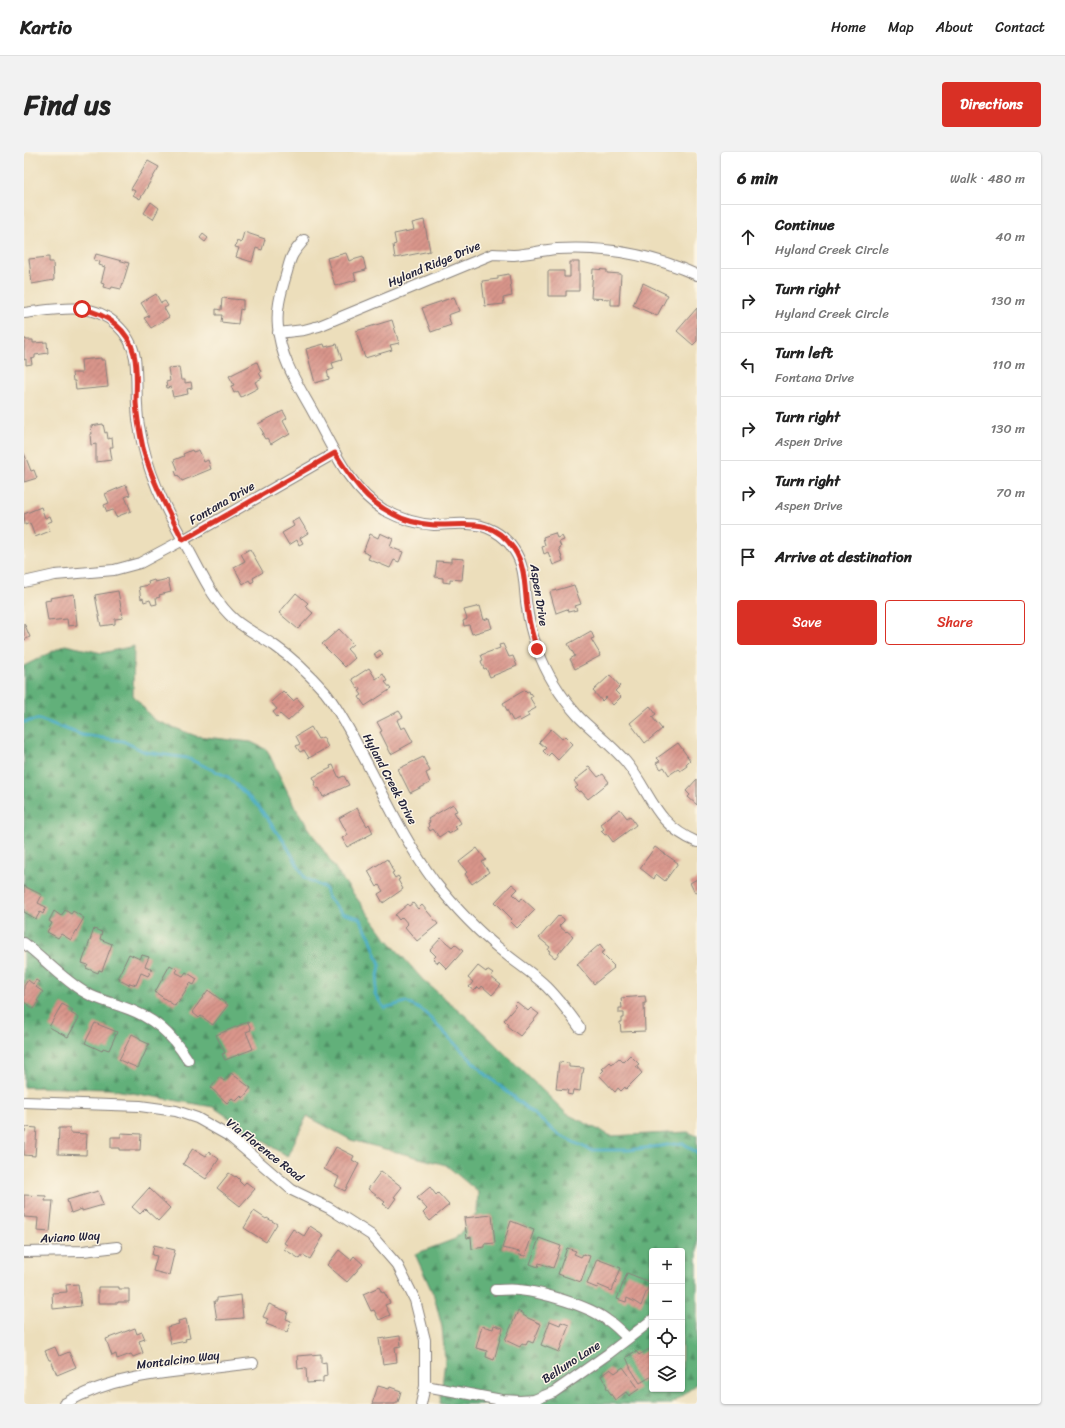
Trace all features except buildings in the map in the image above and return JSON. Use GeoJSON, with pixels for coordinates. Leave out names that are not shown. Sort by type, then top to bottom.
{"type":"FeatureCollection","features":[{"type":"Feature","properties":{"kind":"street","name":"Aspen Drive"},"geometry":{"type":"LineString","coordinates":[[304,240],[291,259],[278,303],[278,333],[283,354],[288,365],[335,453],[359,488],[370,499],[394,515],[420,523],[434,525],[477,525],[498,533],[506,540],[514,549],[520,561],[523,572],[526,605],[532,633],[537,649],[552,679],[570,706],[615,749],[636,775],[658,813],[675,830],[697,842]]}},
{"type":"Feature","properties":{"kind":"street","name":"Hyland Ridge Drive"},"geometry":{"type":"LineString","coordinates":[[278,333],[304,330],[319,326],[493,254],[514,255],[555,249],[574,248],[612,250],[643,256],[667,263],[697,275]]}},
{"type":"Feature","properties":{"kind":"street","name":"Hyland Creek Drive"},"geometry":{"type":"LineString","coordinates":[[24,313],[67,309],[94,311],[107,317],[123,332],[134,354],[138,420],[146,456],[159,494],[183,540],[218,600],[226,611],[244,628],[287,655],[310,676],[331,700],[349,729],[411,846],[446,896],[491,941],[546,986],[580,1028]]}},
{"type":"Feature","properties":{"kind":"street","name":"Fontana Drive"},"geometry":{"type":"LineString","coordinates":[[24,582],[55,575],[98,572],[127,567],[150,558],[335,453]]}},
{"type":"Feature","properties":{"kind":"street"},"geometry":{"type":"LineString","coordinates":[[24,943],[76,987],[104,1002],[122,1006],[144,1015],[161,1026],[178,1045],[188,1060]]}},
{"type":"Feature","properties":{"kind":"street","name":"Via Florence Road"},"geometry":{"type":"LineString","coordinates":[[24,1102],[140,1106],[176,1111],[197,1118],[230,1136],[292,1190],[328,1208],[371,1235],[398,1266],[415,1300],[425,1340],[425,1386],[421,1404]]}},
{"type":"Feature","properties":{"kind":"street","name":"Aviano Way"},"geometry":{"type":"LineString","coordinates":[[24,1252],[83,1251],[117,1247]]}},
{"type":"Feature","properties":{"kind":"street"},"geometry":{"type":"LineString","coordinates":[[495,1290],[529,1291],[577,1305],[595,1312],[628,1338]]}},
{"type":"Feature","properties":{"kind":"street","name":"Belluno Lane"},"geometry":{"type":"LineString","coordinates":[[425,1386],[502,1400],[534,1400],[554,1392],[608,1354],[649,1322]]}},
{"type":"Feature","properties":{"kind":"street","name":"Montalcino Way"},"geometry":{"type":"LineString","coordinates":[[64,1404],[106,1385],[148,1375],[252,1363]]}},
{"type":"Feature","properties":{"kind":"green space"},"geometry":{"type":"Polygon","coordinates":[[[65,645],[102,653],[134,646],[133,695],[154,720],[196,736],[251,742],[267,750],[295,807],[341,877],[387,939],[423,980],[468,1018],[567,1114],[611,1136],[688,1132],[697,1136],[697,1384],[671,1404],[440,1404],[445,1360],[442,1327],[434,1296],[415,1254],[455,1239],[477,1213],[478,1192],[446,1165],[351,1140],[307,1116],[287,1157],[213,1107],[109,1089],[24,1087],[24,666],[65,645]]]}},
{"type":"Feature","properties":{"kind":"waterway"},"geometry":{"type":"LineString","coordinates":[[24,722],[39,719],[82,735],[123,741],[145,752],[187,758],[228,777],[258,806],[285,843],[305,878],[325,888],[328,897],[342,913],[359,918],[370,937],[380,965],[375,994],[384,1008],[406,1002],[423,1011],[482,1071],[559,1135],[590,1150],[629,1150],[683,1143],[697,1153]]}},
{"type":"Feature","properties":{"kind":"route"},"geometry":{"type":"LineString","coordinates":[[82,309],[94,311],[107,317],[116,324],[129,342],[135,361],[136,406],[144,448],[159,494],[183,540],[335,453],[359,488],[370,499],[394,515],[407,520],[434,525],[477,525],[498,533],[506,540],[514,549],[520,561],[523,572],[528,616],[537,649]]}}]}
